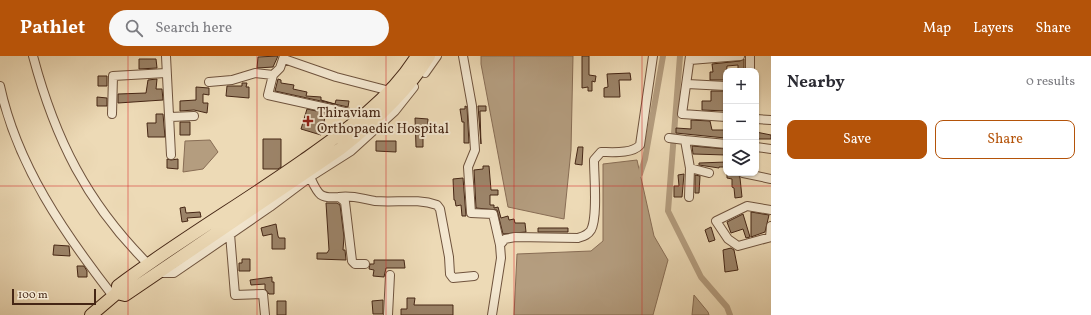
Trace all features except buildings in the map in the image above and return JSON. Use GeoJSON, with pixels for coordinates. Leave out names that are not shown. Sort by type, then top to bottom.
{"type":"FeatureCollection","features":[{"type":"Feature","properties":{"kind":"highway"},"geometry":{"type":"LineString","coordinates":[[91,315],[115,295],[118,286],[148,264],[274,181],[333,140],[363,116],[390,91],[409,69],[417,56]]}},
{"type":"Feature","properties":{"kind":"highway"},"geometry":{"type":"LineString","coordinates":[[115,295],[125,295],[340,149],[371,124],[398,96],[430,56]]}},
{"type":"Feature","properties":{"kind":"street"},"geometry":{"type":"LineString","coordinates":[[33,56],[63,145],[84,185],[106,218],[148,264]]}},
{"type":"Feature","properties":{"kind":"street"},"geometry":{"type":"LineString","coordinates":[[166,56],[171,155]]}},
{"type":"Feature","properties":{"kind":"street"},"geometry":{"type":"LineString","coordinates":[[156,273],[174,273],[270,208],[310,177],[352,151],[395,111],[437,56]]}},
{"type":"Feature","properties":{"kind":"street"},"geometry":{"type":"LineString","coordinates":[[463,56],[472,106],[475,150],[468,167],[471,213],[493,214],[500,245],[501,258],[492,315]]}},
{"type":"Feature","properties":{"kind":"street"},"geometry":{"type":"LineString","coordinates":[[500,245],[504,240],[512,237],[578,238],[585,236],[590,231],[594,216],[594,160],[601,152],[629,150],[640,145],[653,56]]}},
{"type":"Feature","properties":{"kind":"street"},"geometry":{"type":"LineString","coordinates":[[723,117],[682,114],[690,58],[740,56]]}},
{"type":"Feature","properties":{"kind":"street"},"geometry":{"type":"LineString","coordinates":[[750,56],[750,68]]}},
{"type":"Feature","properties":{"kind":"street"},"geometry":{"type":"LineString","coordinates":[[363,116],[268,95],[273,74],[280,68],[284,58],[336,77],[390,91]]}},
{"type":"Feature","properties":{"kind":"street"},"geometry":{"type":"LineString","coordinates":[[112,114],[113,76],[166,73]]}},
{"type":"Feature","properties":{"kind":"street"},"geometry":{"type":"LineString","coordinates":[[209,82],[229,81],[255,73],[273,74]]}},
{"type":"Feature","properties":{"kind":"street"},"geometry":{"type":"LineString","coordinates":[[687,84],[723,86]]}},
{"type":"Feature","properties":{"kind":"street"},"geometry":{"type":"LineString","coordinates":[[0,86],[5,111],[42,192],[84,258],[115,295]]}},
{"type":"Feature","properties":{"kind":"street"},"geometry":{"type":"LineString","coordinates":[[170,116],[194,116]]}},
{"type":"Feature","properties":{"kind":"street"},"geometry":{"type":"LineString","coordinates":[[759,119],[771,120]]}},
{"type":"Feature","properties":{"kind":"street"},"geometry":{"type":"LineString","coordinates":[[669,138],[723,144]]}},
{"type":"Feature","properties":{"kind":"street"},"geometry":{"type":"LineString","coordinates":[[685,140],[690,168],[690,197]]}},
{"type":"Feature","properties":{"kind":"street"},"geometry":{"type":"LineString","coordinates":[[759,148],[771,149]]}},
{"type":"Feature","properties":{"kind":"street"},"geometry":{"type":"LineString","coordinates":[[690,168],[709,173]]}},
{"type":"Feature","properties":{"kind":"street"},"geometry":{"type":"LineString","coordinates":[[757,176],[771,179]]}},
{"type":"Feature","properties":{"kind":"street"},"geometry":{"type":"LineString","coordinates":[[310,177],[322,196],[327,198],[352,195],[375,201],[417,201],[437,205],[440,209],[447,245],[450,274],[453,278],[474,276]]}},
{"type":"Feature","properties":{"kind":"street"},"geometry":{"type":"LineString","coordinates":[[339,197],[345,202],[352,261],[355,264],[365,264]]}},
{"type":"Feature","properties":{"kind":"street"},"geometry":{"type":"LineString","coordinates":[[771,210],[748,206],[716,221],[728,239],[738,246],[770,237],[771,226]]}},
{"type":"Feature","properties":{"kind":"street"},"geometry":{"type":"LineString","coordinates":[[230,234],[235,295],[263,294],[265,315]]}},
{"type":"Feature","properties":{"kind":"street"},"geometry":{"type":"LineString","coordinates":[[388,315],[390,275]]}},
{"type":"Feature","properties":{"kind":"shaded area"},"geometry":{"type":"Polygon","coordinates":[[[481,56],[573,56],[571,150],[564,219],[508,207],[481,64],[481,56]]]}},
{"type":"Feature","properties":{"kind":"shaded area"},"geometry":{"type":"Polygon","coordinates":[[[210,140],[218,152],[203,169],[183,172],[185,141],[210,140]]]}},
{"type":"Feature","properties":{"kind":"shaded area"},"geometry":{"type":"Polygon","coordinates":[[[637,160],[654,236],[668,260],[653,315],[514,315],[517,254],[591,251],[603,241],[603,164],[637,160]]]}},
{"type":"Feature","properties":{"kind":"shaded area"},"geometry":{"type":"Polygon","coordinates":[[[694,295],[708,312],[709,315],[692,315],[694,295]]]}},
{"type":"Feature","properties":{"kind":"waterway"},"geometry":{"type":"LineString","coordinates":[[640,174],[645,159],[663,56]]}},
{"type":"Feature","properties":{"kind":"waterway"},"geometry":{"type":"LineString","coordinates":[[680,56],[668,211],[701,277],[727,307],[730,315]]}},
{"type":"Feature","properties":{"kind":"place","name":"Thiraviam Orthopaedic Hospital"},"geometry":{"type":"Point","coordinates":[308,121]}}]}
